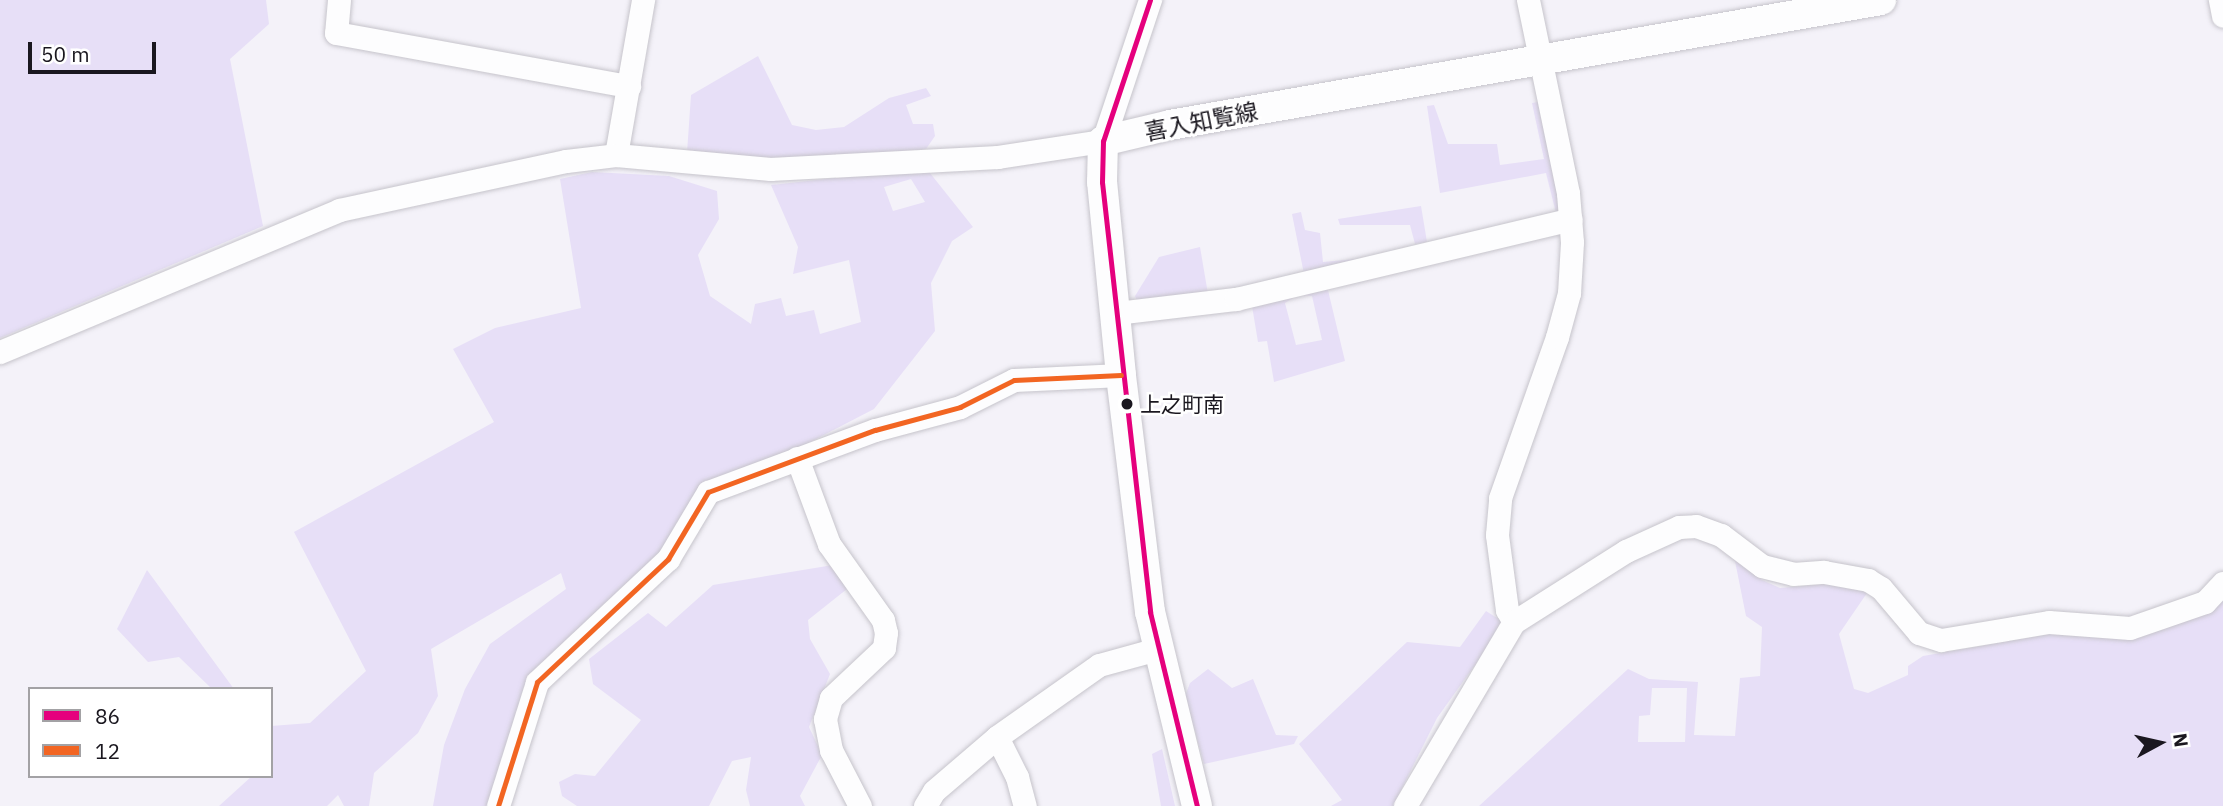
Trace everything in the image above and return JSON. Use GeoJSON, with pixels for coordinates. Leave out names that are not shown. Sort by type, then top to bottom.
{"type":"FeatureCollection","features":[{"type":"Feature","properties":{"kind":"main road","name":"喜入知覧線"},"geometry":{"type":"LineString","coordinates":[[1102,141],[1881,0]]}},
{"type":"Feature","properties":{"kind":"main road"},"geometry":{"type":"LineString","coordinates":[[1102,141],[1102,182],[1121,375],[1157,649],[1197,806]]}},
{"type":"Feature","properties":{"kind":"street"},"geometry":{"type":"LineString","coordinates":[[339,0],[336,33],[629,86]]}},
{"type":"Feature","properties":{"kind":"street"},"geometry":{"type":"LineString","coordinates":[[616,155],[643,0]]}},
{"type":"Feature","properties":{"kind":"street"},"geometry":{"type":"LineString","coordinates":[[0,352],[339,210],[473,179],[616,155],[770,169],[998,157],[1102,141],[1150,0]]}},
{"type":"Feature","properties":{"kind":"street"},"geometry":{"type":"LineString","coordinates":[[1514,621],[1507,610],[1497,535],[1500,498],[1569,293],[1571,219],[1528,0]]}},
{"type":"Feature","properties":{"kind":"street"},"geometry":{"type":"LineString","coordinates":[[2220,0],[2223,16]]}},
{"type":"Feature","properties":{"kind":"street"},"geometry":{"type":"LineString","coordinates":[[1116,313],[1236,299],[1571,219]]}},
{"type":"Feature","properties":{"kind":"street"},"geometry":{"type":"LineString","coordinates":[[498,806],[537,682],[668,559],[708,492],[797,458],[960,407],[1014,380],[1121,375]]}},
{"type":"Feature","properties":{"kind":"street"},"geometry":{"type":"LineString","coordinates":[[797,458],[829,544],[883,620],[886,633],[884,648],[831,698],[825,719],[831,750],[860,806]]}},
{"type":"Feature","properties":{"kind":"street"},"geometry":{"type":"LineString","coordinates":[[1405,806],[1514,621],[1626,551],[1679,527],[1696,526],[1721,535],[1762,566],[1793,574],[1824,572],[1868,580],[1881,588],[1919,633],[1941,640],[2049,622],[2130,628],[2205,602],[2223,583]]}},
{"type":"Feature","properties":{"kind":"street"},"geometry":{"type":"LineString","coordinates":[[925,806],[934,791],[997,737],[1099,665],[1157,649]]}},
{"type":"Feature","properties":{"kind":"street"},"geometry":{"type":"LineString","coordinates":[[997,737],[1017,777],[1025,806]]}},
{"type":"Feature","properties":{"kind":"shaded area"},"geometry":{"type":"Polygon","coordinates":[[[0,0],[266,0],[269,24],[230,59],[263,226],[0,338],[0,0]]]}},
{"type":"Feature","properties":{"kind":"shaded area"},"geometry":{"type":"Polygon","coordinates":[[[758,56],[792,125],[816,130],[844,127],[889,98],[926,88],[931,96],[906,105],[913,124],[933,124],[935,136],[926,149],[829,159],[766,162],[687,153],[691,95],[758,56]]]}},
{"type":"Feature","properties":{"kind":"shaded area"},"geometry":{"type":"Polygon","coordinates":[[[1538,102],[1561,211],[1556,213],[1546,173],[1440,193],[1427,106],[1434,105],[1448,144],[1497,144],[1500,165],[1544,159],[1532,103],[1538,102]]]}},
{"type":"Feature","properties":{"kind":"shaded area"},"geometry":{"type":"Polygon","coordinates":[[[926,168],[973,227],[952,241],[931,283],[935,331],[874,409],[791,452],[705,486],[662,555],[559,649],[492,806],[433,806],[444,745],[465,689],[490,644],[566,589],[561,573],[431,649],[438,696],[418,733],[374,773],[369,806],[344,806],[338,795],[327,806],[219,806],[250,778],[273,778],[273,726],[310,723],[366,671],[294,532],[494,422],[453,349],[495,328],[581,308],[560,179],[592,172],[669,176],[717,191],[719,219],[698,255],[710,296],[751,324],[755,304],[781,298],[786,316],[814,310],[820,334],[861,322],[849,260],[793,274],[798,247],[771,185],[926,168]],[[911,179],[884,187],[893,211],[925,202],[911,179]]]}},
{"type":"Feature","properties":{"kind":"shaded area"},"geometry":{"type":"Polygon","coordinates":[[[1421,206],[1427,242],[1415,244],[1410,225],[1340,225],[1338,219],[1421,206]]]}},
{"type":"Feature","properties":{"kind":"shaded area"},"geometry":{"type":"Polygon","coordinates":[[[1301,212],[1305,230],[1320,233],[1323,262],[1367,258],[1326,282],[1345,361],[1274,382],[1267,341],[1258,342],[1251,300],[1306,284],[1292,214],[1301,212]],[[1298,295],[1285,303],[1296,345],[1322,340],[1312,296],[1298,295]]]}},
{"type":"Feature","properties":{"kind":"shaded area"},"geometry":{"type":"Polygon","coordinates":[[[1200,247],[1208,294],[1138,303],[1135,296],[1159,257],[1200,247]]]}},
{"type":"Feature","properties":{"kind":"shaded area"},"geometry":{"type":"Polygon","coordinates":[[[1734,556],[1762,580],[1780,588],[1839,583],[1867,593],[1839,634],[1854,689],[1868,693],[1908,675],[1908,666],[1923,656],[2061,632],[2120,639],[2188,619],[2223,600],[2223,806],[1479,806],[1628,669],[1649,679],[1698,682],[1694,735],[1735,736],[1740,678],[1760,676],[1762,627],[1746,616],[1734,556]],[[1652,688],[1650,715],[1639,716],[1638,742],[1685,742],[1687,688],[1652,688]]]}},
{"type":"Feature","properties":{"kind":"shaded area"},"geometry":{"type":"Polygon","coordinates":[[[833,565],[847,589],[808,620],[810,639],[830,674],[809,727],[822,755],[800,796],[805,806],[750,806],[746,790],[751,757],[732,761],[709,806],[577,806],[562,796],[559,782],[575,774],[595,776],[641,720],[593,684],[589,659],[648,613],[666,627],[713,585],[833,565]]]}},
{"type":"Feature","properties":{"kind":"shaded area"},"geometry":{"type":"Polygon","coordinates":[[[147,570],[233,687],[210,687],[179,657],[148,662],[117,629],[147,570]]]}},
{"type":"Feature","properties":{"kind":"shaded area"},"geometry":{"type":"Polygon","coordinates":[[[1486,611],[1505,623],[1437,718],[1393,806],[1331,806],[1342,800],[1299,744],[1407,642],[1460,647],[1486,611]]]}},
{"type":"Feature","properties":{"kind":"shaded area"},"geometry":{"type":"Polygon","coordinates":[[[1208,669],[1232,688],[1253,679],[1276,735],[1298,736],[1294,744],[1204,764],[1185,696],[1190,683],[1208,669]]]}},
{"type":"Feature","properties":{"kind":"shaded area"},"geometry":{"type":"Polygon","coordinates":[[[1162,749],[1175,806],[1161,806],[1152,754],[1162,749]]]}},
{"type":"Feature","properties":{"kind":"transit line","name":"86"},"geometry":{"type":"LineString","coordinates":[[1150,0],[1103,141],[1102,182],[1150,612],[1197,806]]}},
{"type":"Feature","properties":{"kind":"transit line","name":"12"},"geometry":{"type":"LineString","coordinates":[[498,806],[537,682],[668,559],[708,492],[875,430],[960,407],[1014,380],[1121,375]]}},
{"type":"Feature","properties":{"kind":"place","name":"上之町南"},"geometry":{"type":"Point","coordinates":[1127,404]}}]}
